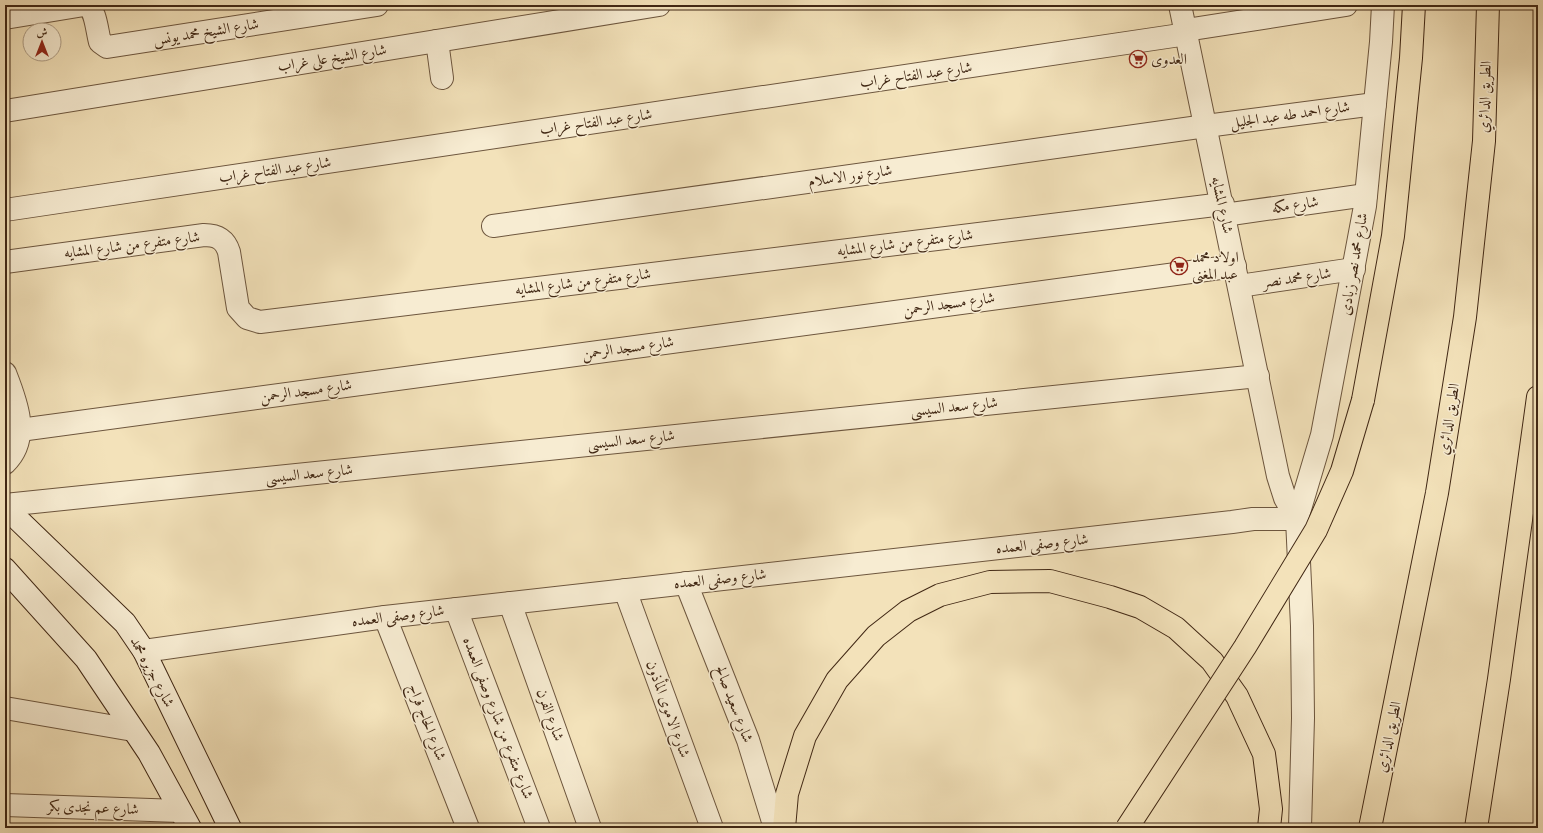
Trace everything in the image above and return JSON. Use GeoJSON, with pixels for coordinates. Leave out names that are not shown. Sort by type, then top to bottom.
{"type":"FeatureCollection","features":[{"type":"Feature","properties":{"kind":"highway"},"geometry":{"type":"LineString","coordinates":[[1127,828],[1245,646],[1316,530],[1342,471],[1363,400],[1393,236],[1411,58],[1414,5]]}},
{"type":"Feature","properties":{"kind":"highway","name":"الطريق الدائري"},"geometry":{"type":"LineString","coordinates":[[1370,828],[1402,677],[1437,493],[1465,317],[1484,141],[1488,5]]}},
{"type":"Feature","properties":{"kind":"highway"},"geometry":{"type":"LineString","coordinates":[[1476,828],[1500,671],[1538,397]]}},
{"type":"Feature","properties":{"kind":"highway"},"geometry":{"type":"LineString","coordinates":[[784,828],[787,794],[805,736],[837,680],[876,636],[908,611],[940,595],[990,582],[1050,581],[1110,596],[1140,607],[1176,628],[1212,661],[1236,696],[1264,754],[1272,809],[1269,828]]}},
{"type":"Feature","properties":{"kind":"highway"},"geometry":{"type":"LineString","coordinates":[[1358,828],[1375,801]]}},
{"type":"Feature","properties":{"kind":"street","name":"شارع الشيخ محمد يونس"},"geometry":{"type":"LineString","coordinates":[[5,18],[85,5],[89,6],[93,10],[100,42],[104,46],[110,46],[377,5]]}},
{"type":"Feature","properties":{"kind":"street","name":"شارع الشيخ على غراب"},"geometry":{"type":"LineString","coordinates":[[5,111],[659,5]]}},
{"type":"Feature","properties":{"kind":"street","name":"شارع المشايه"},"geometry":{"type":"LineString","coordinates":[[1180,5],[1224,209],[1278,476],[1285,498],[1297,519]]}},
{"type":"Feature","properties":{"kind":"street","name":"شارع عبد الفتاح غراب"},"geometry":{"type":"LineString","coordinates":[[5,210],[1186,32],[1346,5]]}},
{"type":"Feature","properties":{"kind":"street","name":"شارع محمد نصر زبادى"},"geometry":{"type":"LineString","coordinates":[[1297,519],[1322,435],[1354,269],[1366,195],[1381,42],[1383,5]]}},
{"type":"Feature","properties":{"kind":"street"},"geometry":{"type":"LineString","coordinates":[[437,41],[442,78]]}},
{"type":"Feature","properties":{"kind":"street","name":"شارع احمد طه عبد الجليل"},"geometry":{"type":"LineString","coordinates":[[1206,126],[1375,104]]}},
{"type":"Feature","properties":{"kind":"street","name":"شارع نور الاسلام"},"geometry":{"type":"LineString","coordinates":[[493,226],[1206,126]]}},
{"type":"Feature","properties":{"kind":"street","name":"شارع مكه"},"geometry":{"type":"LineString","coordinates":[[1224,209],[1366,195]]}},
{"type":"Feature","properties":{"kind":"street","name":"شارع متفرع من شارع المشايه"},"geometry":{"type":"LineString","coordinates":[[5,262],[204,235],[217,236],[227,246],[229,252],[238,308],[247,318],[260,322],[1224,209]]}},
{"type":"Feature","properties":{"kind":"street","name":"شارع محمد نصر"},"geometry":{"type":"LineString","coordinates":[[1237,276],[1354,269]]}},
{"type":"Feature","properties":{"kind":"street","name":"شارع مسجد الرحمن"},"geometry":{"type":"LineString","coordinates":[[20,430],[1237,276]]}},
{"type":"Feature","properties":{"kind":"street"},"geometry":{"type":"LineString","coordinates":[[5,373],[17,406],[20,430],[17,445],[5,463]]}},
{"type":"Feature","properties":{"kind":"street","name":"شارع سعد السيسى"},"geometry":{"type":"LineString","coordinates":[[5,506],[1258,376]]}},
{"type":"Feature","properties":{"kind":"street","name":"شارع جزيره محمد"},"geometry":{"type":"LineString","coordinates":[[5,506],[125,623],[144,651],[230,828]]}},
{"type":"Feature","properties":{"kind":"street","name":"شارع وصفى العمده"},"geometry":{"type":"LineString","coordinates":[[144,651],[385,617],[1253,519],[1297,519]]}},
{"type":"Feature","properties":{"kind":"street"},"geometry":{"type":"LineString","coordinates":[[1297,519],[1302,626],[1303,718],[1300,828]]}},
{"type":"Feature","properties":{"kind":"street"},"geometry":{"type":"LineString","coordinates":[[5,569],[86,660],[149,753],[185,819]]}},
{"type":"Feature","properties":{"kind":"street","name":"شارع سعيد صالح"},"geometry":{"type":"LineString","coordinates":[[686,583],[748,740],[775,828]]}},
{"type":"Feature","properties":{"kind":"street","name":"شارع الاموى المأذون"},"geometry":{"type":"LineString","coordinates":[[625,590],[712,828]]}},
{"type":"Feature","properties":{"kind":"street","name":"شارع الفرن"},"geometry":{"type":"LineString","coordinates":[[510,603],[590,828]]}},
{"type":"Feature","properties":{"kind":"street","name":"شارع متفرع من شارع وصفى العمده"},"geometry":{"type":"LineString","coordinates":[[456,609],[539,828]]}},
{"type":"Feature","properties":{"kind":"street","name":"شارع الحاج فراج"},"geometry":{"type":"LineString","coordinates":[[385,617],[468,828]]}},
{"type":"Feature","properties":{"kind":"street"},"geometry":{"type":"LineString","coordinates":[[5,708],[133,730]]}},
{"type":"Feature","properties":{"kind":"street","name":"شارع عم نجدى بكر"},"geometry":{"type":"LineString","coordinates":[[5,805],[185,819]]}},
{"type":"Feature","properties":{"kind":"place","name":"العدوى"},"geometry":{"type":"Point","coordinates":[1138,59]}},
{"type":"Feature","properties":{"kind":"place","name":"اولاد محمد عبد المغنى"},"geometry":{"type":"Point","coordinates":[1179,266]}}]}
